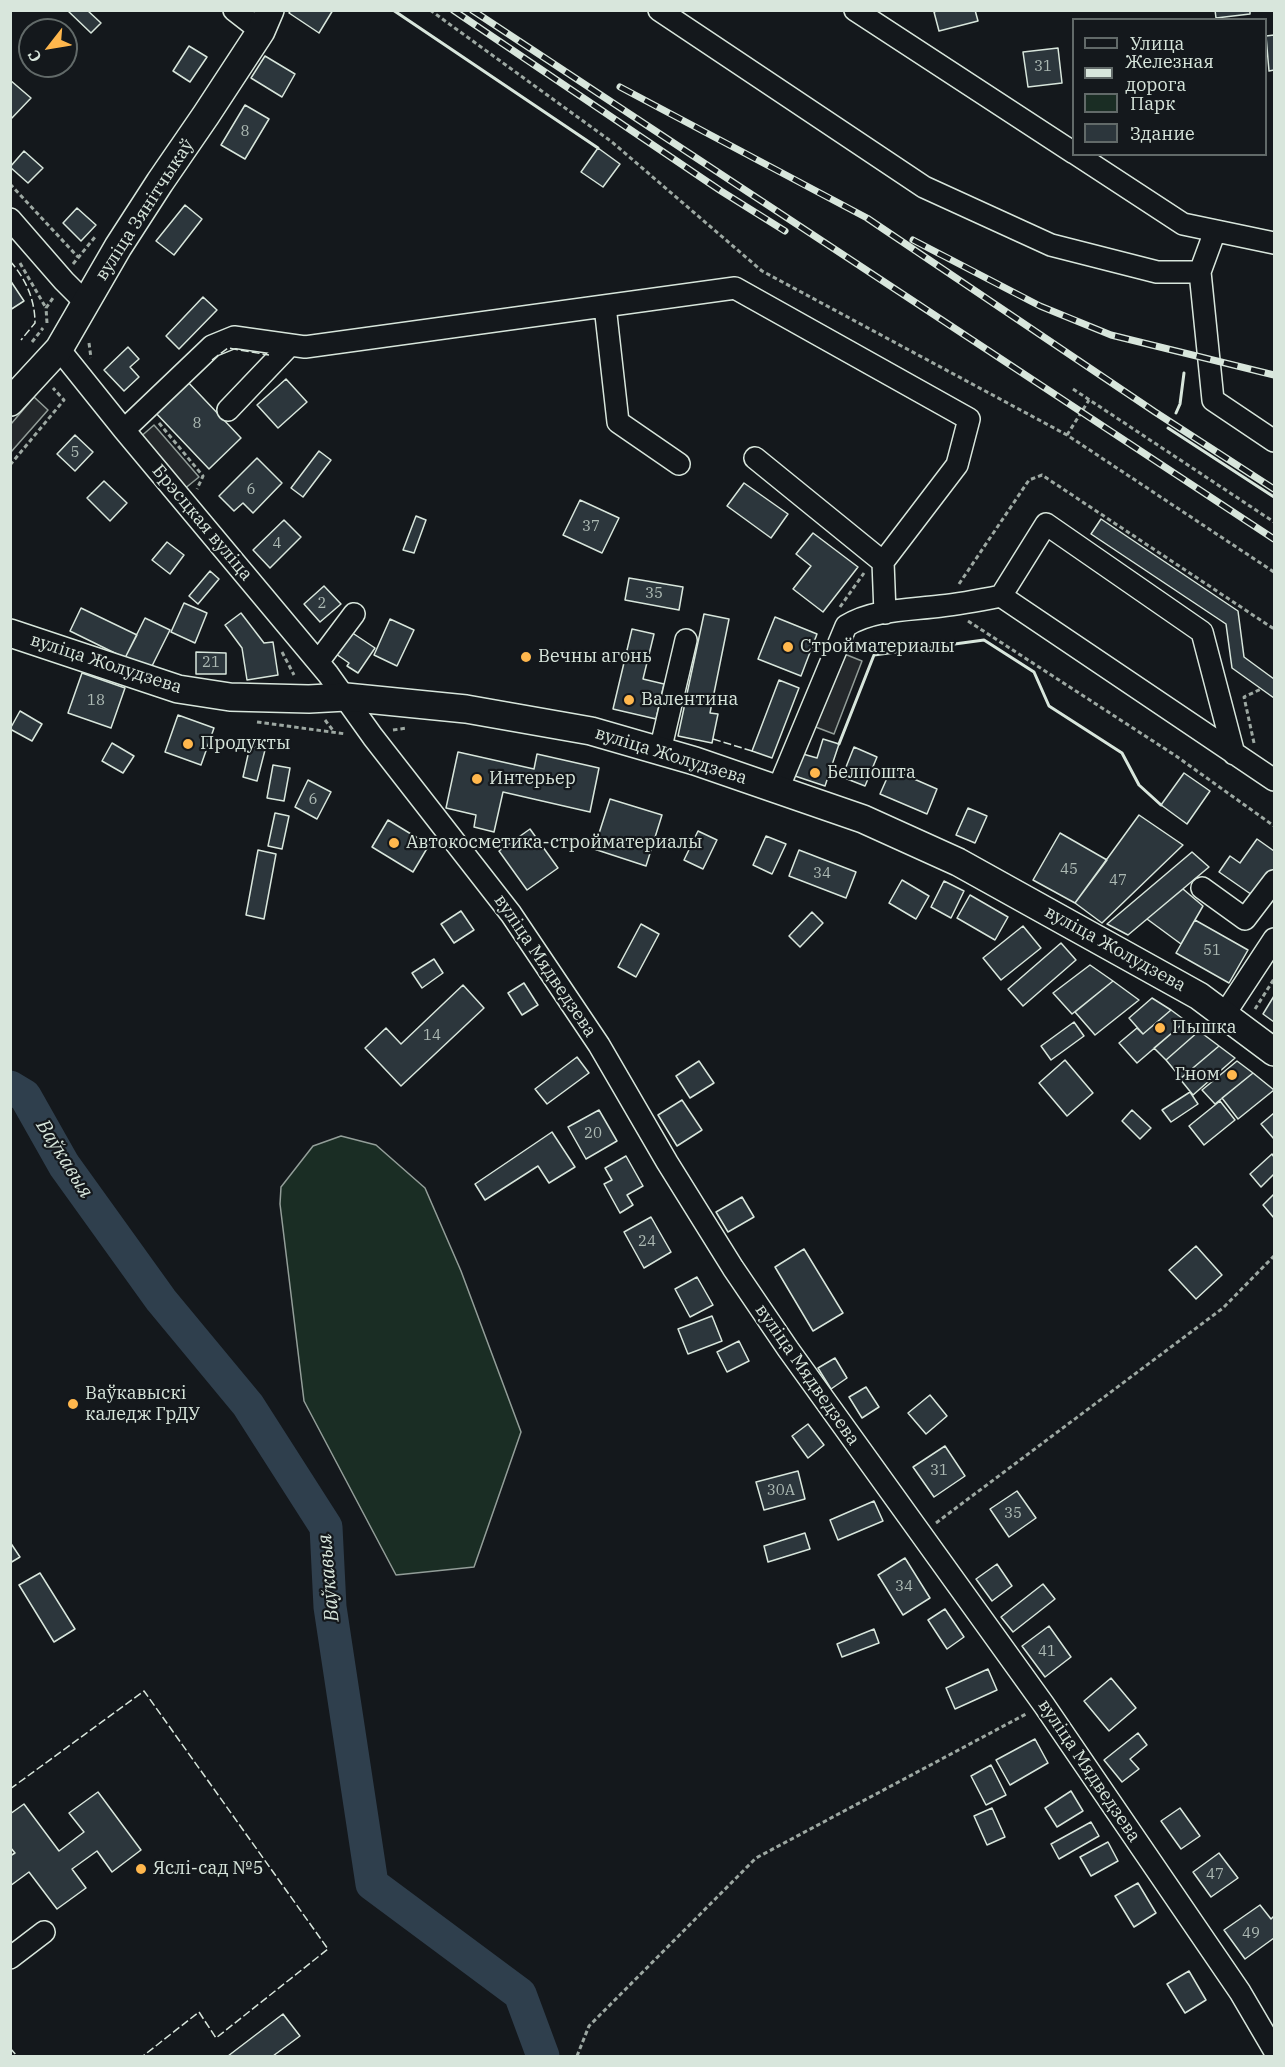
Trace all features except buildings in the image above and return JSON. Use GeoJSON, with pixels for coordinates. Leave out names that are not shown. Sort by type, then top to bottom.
{"type":"FeatureCollection","features":[{"type":"Feature","properties":{"kind":"main road","name":"вуліца Зянітчыкаў"},"geometry":{"type":"LineString","coordinates":[[10,402],[59,349],[118,247],[265,21]]}},
{"type":"Feature","properties":{"kind":"main road","name":"вуліца Жолудзева"},"geometry":{"type":"LineString","coordinates":[[10,633],[178,689],[230,697],[309,699],[346,697],[477,711],[591,731],[778,789],[863,819],[958,861],[1199,996],[1275,1052]]}},
{"type":"Feature","properties":{"kind":"street"},"geometry":{"type":"LineString","coordinates":[[234,10],[265,21]]}},
{"type":"Feature","properties":{"kind":"street"},"geometry":{"type":"LineString","coordinates":[[659,10],[924,187],[1051,245],[1157,272],[1200,272]]}},
{"type":"Feature","properties":{"kind":"street"},"geometry":{"type":"LineString","coordinates":[[855,10],[1072,152]]}},
{"type":"Feature","properties":{"kind":"street"},"geometry":{"type":"LineString","coordinates":[[1078,156],[1183,224],[1275,243]]}},
{"type":"Feature","properties":{"kind":"street"},"geometry":{"type":"LineString","coordinates":[[10,219],[86,303]]}},
{"type":"Feature","properties":{"kind":"street"},"geometry":{"type":"LineString","coordinates":[[1215,231],[1200,272],[1213,400],[1275,441]]}},
{"type":"Feature","properties":{"kind":"street"},"geometry":{"type":"LineString","coordinates":[[123,430],[212,346],[234,337],[305,347],[735,288],[969,419],[957,465],[883,562],[885,613]]}},
{"type":"Feature","properties":{"kind":"street"},"geometry":{"type":"LineString","coordinates":[[605,306],[618,422],[679,464]]}},
{"type":"Feature","properties":{"kind":"street"},"geometry":{"type":"LineString","coordinates":[[228,410],[290,345]]}},
{"type":"Feature","properties":{"kind":"street","name":"Брэсцкая вуліца"},"geometry":{"type":"LineString","coordinates":[[59,349],[123,430],[346,697]]}},
{"type":"Feature","properties":{"kind":"street"},"geometry":{"type":"LineString","coordinates":[[755,458],[883,562]]}},
{"type":"Feature","properties":{"kind":"street"},"geometry":{"type":"LineString","coordinates":[[1001,596],[1046,524],[1202,632],[1234,754]]}},
{"type":"Feature","properties":{"kind":"street"},"geometry":{"type":"LineString","coordinates":[[778,789],[846,626],[858,619],[885,613],[1001,596],[1275,780]]}},
{"type":"Feature","properties":{"kind":"street"},"geometry":{"type":"LineString","coordinates":[[318,662],[354,614]]}},
{"type":"Feature","properties":{"kind":"street"},"geometry":{"type":"LineString","coordinates":[[660,751],[686,640]]}},
{"type":"Feature","properties":{"kind":"street","name":"вуліца Мядведзева"},"geometry":{"type":"LineString","coordinates":[[346,697],[373,737],[511,914],[599,1045],[667,1162],[739,1277],[788,1349],[1044,1705],[1240,1992],[1275,2050]]}},
{"type":"Feature","properties":{"kind":"street"},"geometry":{"type":"LineString","coordinates":[[1202,888],[1245,919],[1275,881]]}},
{"type":"Feature","properties":{"kind":"street"},"geometry":{"type":"LineString","coordinates":[[1224,1015],[1275,939]]}},
{"type":"Feature","properties":{"kind":"street"},"geometry":{"type":"LineString","coordinates":[[10,1958],[44,1932]]}},
{"type":"Feature","properties":{"kind":"path"},"geometry":{"type":"LineString","coordinates":[[430,10],[612,142],[762,271],[1067,435],[1275,572]]}},
{"type":"Feature","properties":{"kind":"path"},"geometry":{"type":"LineString","coordinates":[[10,184],[78,257]]}},
{"type":"Feature","properties":{"kind":"path"},"geometry":{"type":"LineString","coordinates":[[15,256],[46,308]]}},
{"type":"Feature","properties":{"kind":"path"},"geometry":{"type":"LineString","coordinates":[[1073,389],[1275,522]]}},
{"type":"Feature","properties":{"kind":"path"},"geometry":{"type":"LineString","coordinates":[[1067,435],[1089,400]]}},
{"type":"Feature","properties":{"kind":"path"},"geometry":{"type":"LineString","coordinates":[[945,606],[1176,756],[1275,825]]}},
{"type":"Feature","properties":{"kind":"path"},"geometry":{"type":"LineString","coordinates":[[1255,745],[1244,697],[1261,689]]}},
{"type":"Feature","properties":{"kind":"path"},"geometry":{"type":"LineString","coordinates":[[1254,1010],[1275,979]]}},
{"type":"Feature","properties":{"kind":"path"},"geometry":{"type":"LineString","coordinates":[[928,1529],[1223,1308],[1275,1256]]}},
{"type":"Feature","properties":{"kind":"path"},"geometry":{"type":"LineString","coordinates":[[577,2056],[590,2026],[756,1858],[1044,1705]]}},
{"type":"Feature","properties":{"kind":"green space"},"geometry":{"type":"Polygon","coordinates":[[[341,1136],[376,1145],[425,1188],[461,1271],[521,1432],[474,1567],[396,1575],[304,1401],[280,1204],[281,1187],[313,1146],[341,1136]]]}},
{"type":"Feature","properties":{"kind":"shaded area"},"geometry":{"type":"Polygon","coordinates":[[[34,397],[48,410],[11,452],[11,424],[34,397]]]}},
{"type":"Feature","properties":{"kind":"shaded area"},"geometry":{"type":"Polygon","coordinates":[[[154,425],[199,477],[183,490],[138,439],[154,425]]]}},
{"type":"Feature","properties":{"kind":"shaded area"},"geometry":{"type":"Polygon","coordinates":[[[842,653],[862,661],[834,734],[813,726],[842,653]]]}},
{"type":"Feature","properties":{"kind":"waterway","name":"Ваўкавыя"},"geometry":{"type":"LineString","coordinates":[[10,1087],[25,1096],[64,1165],[161,1300],[248,1405],[326,1527],[330,1607],[372,1884],[520,1994],[543,2056]]}},
{"type":"Feature","properties":{"kind":"railway"},"geometry":{"type":"LineString","coordinates":[[453,10],[721,191],[785,231]]}},
{"type":"Feature","properties":{"kind":"railway"},"geometry":{"type":"LineString","coordinates":[[472,10],[1274,539]]}},
{"type":"Feature","properties":{"kind":"railway"},"geometry":{"type":"LineString","coordinates":[[620,87],[867,218],[1155,412],[1274,489]]}},
{"type":"Feature","properties":{"kind":"railway"},"geometry":{"type":"LineString","coordinates":[[913,240],[1040,306],[1111,335],[1274,375]]}},
{"type":"Feature","properties":{"kind":"fence"},"geometry":{"type":"LineString","coordinates":[[10,261],[21,275],[35,314],[35,323],[21,340]]}},
{"type":"Feature","properties":{"kind":"fence"},"geometry":{"type":"LineString","coordinates":[[212,360],[228,348],[269,355]]}},
{"type":"Feature","properties":{"kind":"fence"},"geometry":{"type":"LineString","coordinates":[[713,739],[752,751]]}},
{"type":"Feature","properties":{"kind":"fence"},"geometry":{"type":"LineString","coordinates":[[10,1789],[144,1691],[328,1949],[216,2038],[199,2012],[143,2056]]}},
{"type":"Feature","properties":{"kind":"fence"},"geometry":{"type":"LineString","coordinates":[[10,2048],[17,2056]]}},
{"type":"Feature","properties":{"kind":"wall"},"geometry":{"type":"LineString","coordinates":[[393,10],[598,148]]}},
{"type":"Feature","properties":{"kind":"wall"},"geometry":{"type":"LineString","coordinates":[[1176,413],[1180,404],[1184,373]]}},
{"type":"Feature","properties":{"kind":"wall"},"geometry":{"type":"LineString","coordinates":[[1168,428],[1274,497]]}},
{"type":"Feature","properties":{"kind":"wall"},"geometry":{"type":"LineString","coordinates":[[839,744],[874,655],[984,640],[1034,672],[1049,706],[1122,753],[1139,785],[1161,805]]}},
{"type":"Feature","properties":{"kind":"place","name":"Стройматериалы"},"geometry":{"type":"Point","coordinates":[788,647]}},
{"type":"Feature","properties":{"kind":"place","name":"Вечны агонь"},"geometry":{"type":"Point","coordinates":[526,657]}},
{"type":"Feature","properties":{"kind":"place","name":"Валентина"},"geometry":{"type":"Point","coordinates":[629,700]}},
{"type":"Feature","properties":{"kind":"place","name":"Продукты"},"geometry":{"type":"Point","coordinates":[188,744]}},
{"type":"Feature","properties":{"kind":"place","name":"Белпошта"},"geometry":{"type":"Point","coordinates":[815,773]}},
{"type":"Feature","properties":{"kind":"place","name":"Интерьер"},"geometry":{"type":"Point","coordinates":[477,779]}},
{"type":"Feature","properties":{"kind":"place","name":"Автокосметика-стройматериалы"},"geometry":{"type":"Point","coordinates":[394,843]}},
{"type":"Feature","properties":{"kind":"place","name":"Пышка"},"geometry":{"type":"Point","coordinates":[1160,1028]}},
{"type":"Feature","properties":{"kind":"place","name":"Гном"},"geometry":{"type":"Point","coordinates":[1232,1075]}},
{"type":"Feature","properties":{"kind":"place","name":"Ваўкавыскі каледж ГрДУ"},"geometry":{"type":"Point","coordinates":[73,1404]}},
{"type":"Feature","properties":{"kind":"place","name":"Яслі-сад №5"},"geometry":{"type":"Point","coordinates":[141,1869]}}]}
